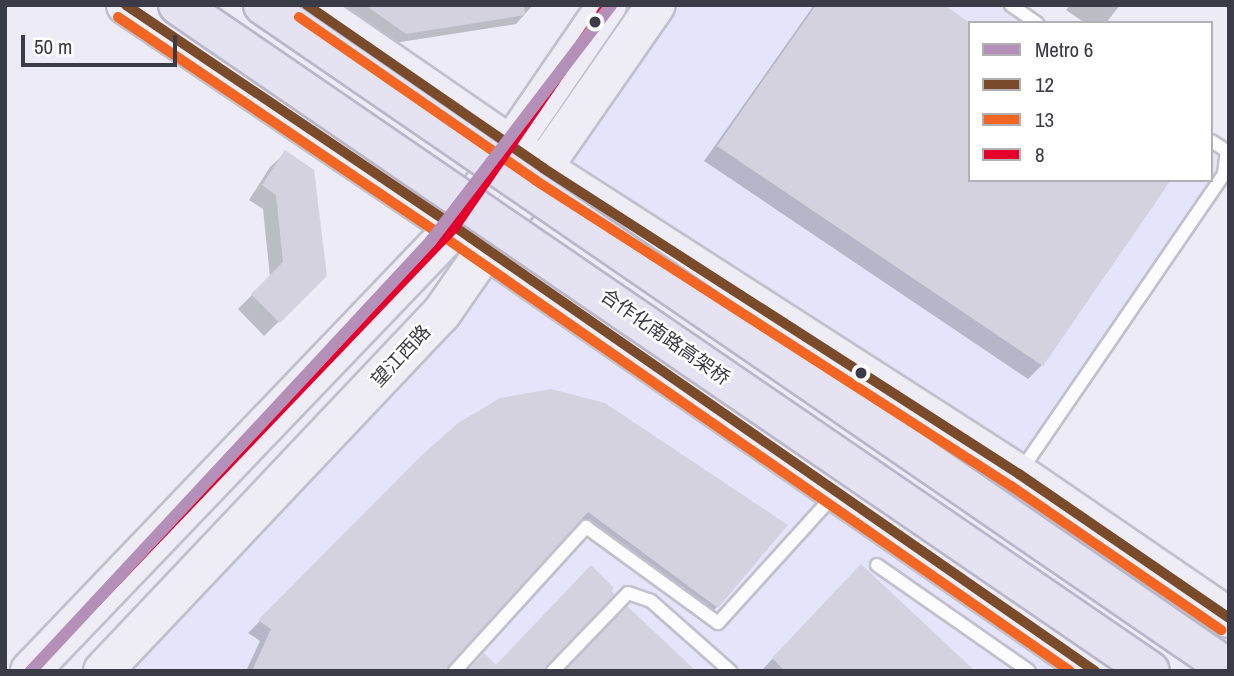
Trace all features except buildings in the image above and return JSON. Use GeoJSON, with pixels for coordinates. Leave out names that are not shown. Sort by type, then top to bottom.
{"type":"FeatureCollection","features":[{"type":"Feature","properties":{"kind":"highway","name":"合作化南路高架桥"},"geometry":{"type":"LineString","coordinates":[[178,5],[1150,671]]}},
{"type":"Feature","properties":{"kind":"highway"},"geometry":{"type":"LineString","coordinates":[[263,5],[1229,669]]}},
{"type":"Feature","properties":{"kind":"main road"},"geometry":{"type":"LineString","coordinates":[[126,5],[455,227],[1095,671]]}},
{"type":"Feature","properties":{"kind":"main road"},"geometry":{"type":"LineString","coordinates":[[307,5],[543,168],[1019,474],[1229,618]]}},
{"type":"Feature","properties":{"kind":"main road"},"geometry":{"type":"LineString","coordinates":[[30,671],[455,227],[607,5]]}},
{"type":"Feature","properties":{"kind":"main road","name":"望江西路"},"geometry":{"type":"LineString","coordinates":[[103,671],[441,314],[656,5]]}},
{"type":"Feature","properties":{"kind":"lane"},"geometry":{"type":"LineString","coordinates":[[1011,5],[1034,21]]}},
{"type":"Feature","properties":{"kind":"lane"},"geometry":{"type":"LineString","coordinates":[[1019,474],[1224,174],[1227,151],[1213,142]]}},
{"type":"Feature","properties":{"kind":"lane"},"geometry":{"type":"LineString","coordinates":[[456,671],[586,527],[718,623],[836,492]]}},
{"type":"Feature","properties":{"kind":"lane"},"geometry":{"type":"LineString","coordinates":[[877,565],[1029,671]]}},
{"type":"Feature","properties":{"kind":"lane"},"geometry":{"type":"LineString","coordinates":[[554,671],[628,593],[651,601],[730,671]]}},
{"type":"Feature","properties":{"kind":"shaded area"},"geometry":{"type":"Polygon","coordinates":[[[656,5],[1011,5],[1034,21],[968,21],[968,182],[1213,182],[1213,142],[1227,151],[1224,174],[1019,474],[543,168],[656,5]]]}},
{"type":"Feature","properties":{"kind":"shaded area"},"geometry":{"type":"Polygon","coordinates":[[[486,249],[1095,671],[103,671],[486,249]]]}},
{"type":"Feature","properties":{"kind":"metro line","name":"6"},"geometry":{"type":"LineString","coordinates":[[31,671],[430,242],[611,5]]}},
{"type":"Feature","properties":{"kind":"transit line","name":"12"},"geometry":{"type":"LineString","coordinates":[[126,5],[455,227],[1095,671]]}},
{"type":"Feature","properties":{"kind":"transit line","name":"12"},"geometry":{"type":"LineString","coordinates":[[307,5],[543,168],[1019,474],[1229,618]]}},
{"type":"Feature","properties":{"kind":"transit line","name":"8"},"geometry":{"type":"LineString","coordinates":[[30,671],[455,227],[607,5]]}},
{"type":"Feature","properties":{"kind":"transit line","name":"13"},"geometry":{"type":"LineString","coordinates":[[118,17],[447,239],[1070,671]]}},
{"type":"Feature","properties":{"kind":"transit line","name":"13"},"geometry":{"type":"LineString","coordinates":[[299,17],[535,180],[1011,486],[1221,630]]}}]}
